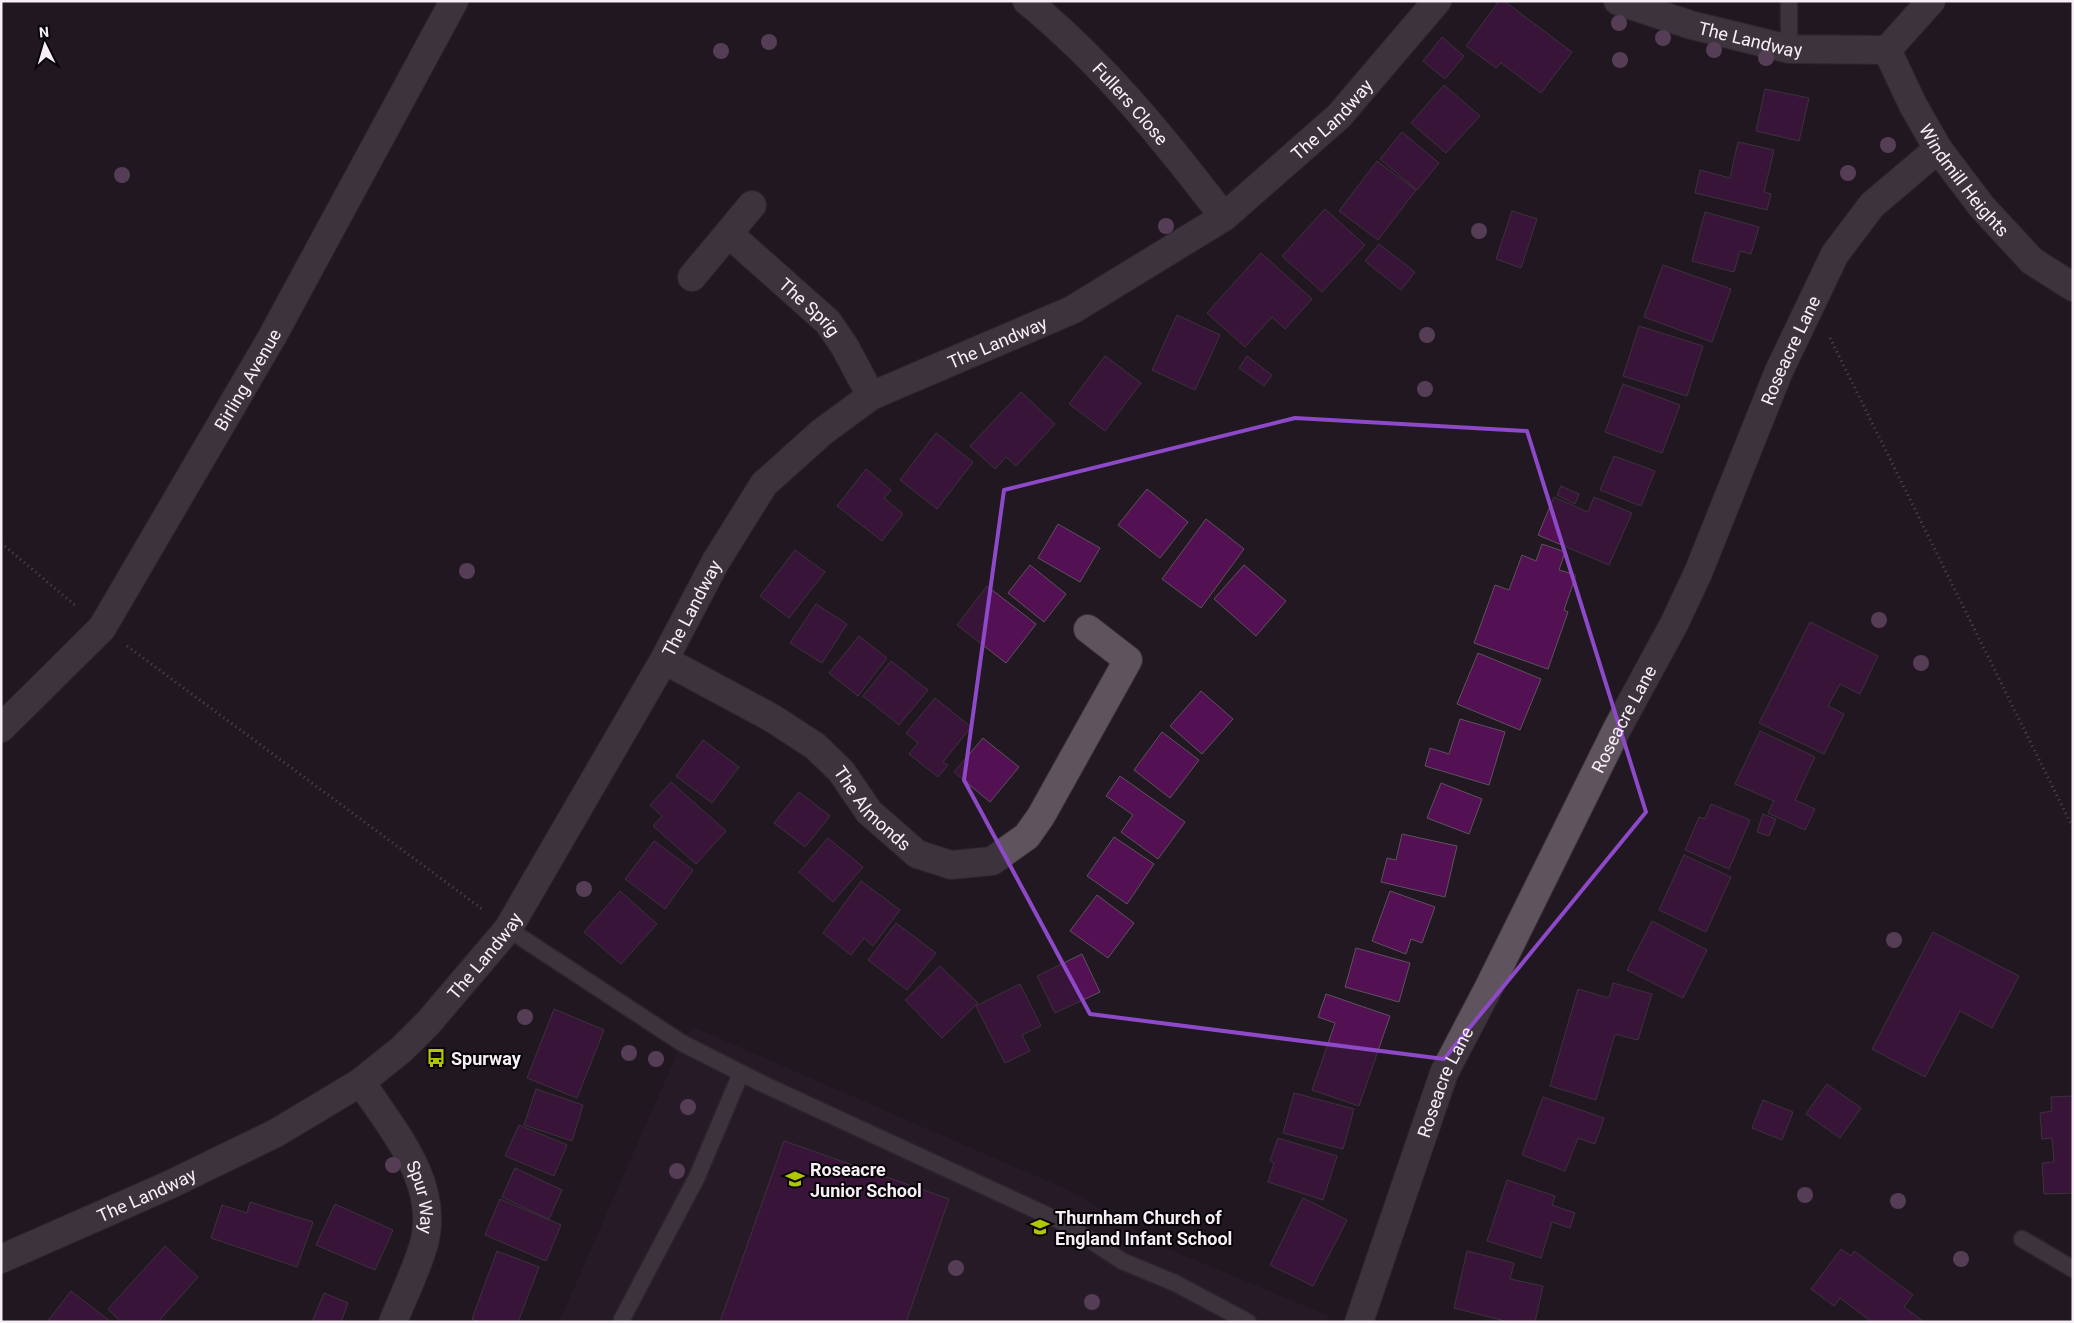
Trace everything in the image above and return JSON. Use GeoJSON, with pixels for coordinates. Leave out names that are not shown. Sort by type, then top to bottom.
{"type":"FeatureCollection","features":[{"type":"Feature","properties":{"kind":"street","name":"Birling Avenue"},"geometry":{"type":"LineString","coordinates":[[1,728],[102,628],[272,337],[454,1]]}},
{"type":"Feature","properties":{"kind":"street","name":"Fullers Close"},"geometry":{"type":"LineString","coordinates":[[1027,1],[1048,18],[1130,101],[1224,217]]}},
{"type":"Feature","properties":{"kind":"street","name":"The Landway"},"geometry":{"type":"LineString","coordinates":[[1,1259],[169,1185],[276,1133],[361,1082],[402,1048],[428,1023],[508,929],[664,660],[716,561],[764,484],[822,432],[871,396],[1072,310],[1224,217],[1339,116],[1437,1]]}},
{"type":"Feature","properties":{"kind":"street","name":"The Landway"},"geometry":{"type":"LineString","coordinates":[[1618,1],[1691,25],[1788,49],[1887,50]]}},
{"type":"Feature","properties":{"kind":"street"},"geometry":{"type":"LineString","coordinates":[[1887,50],[1930,1]]}},
{"type":"Feature","properties":{"kind":"street","name":"Windmill Heights"},"geometry":{"type":"LineString","coordinates":[[1887,50],[1913,105],[1938,149],[1982,207],[2032,261],[2073,287]]}},
{"type":"Feature","properties":{"kind":"street","name":"Roseacre Lane"},"geometry":{"type":"LineString","coordinates":[[1359,1322],[1444,1073],[1488,989],[1617,728],[1674,624],[1698,573],[1779,371],[1835,254],[1872,205],[1938,149]]}},
{"type":"Feature","properties":{"kind":"street"},"geometry":{"type":"LineString","coordinates":[[692,277],[752,204]]}},
{"type":"Feature","properties":{"kind":"street","name":"The Sprig"},"geometry":{"type":"LineString","coordinates":[[729,234],[828,322],[845,347],[871,396]]}},
{"type":"Feature","properties":{"kind":"street","name":"The Almonds"},"geometry":{"type":"LineString","coordinates":[[664,660],[772,718],[815,746],[841,771],[869,812],[917,854],[952,865],[992,861],[1027,836],[1041,816],[1128,660],[1088,628]]}},
{"type":"Feature","properties":{"kind":"street","name":"Spur Way"},"geometry":{"type":"LineString","coordinates":[[361,1082],[409,1154],[423,1184],[429,1214],[423,1246],[393,1322]]}},
{"type":"Feature","properties":{"kind":"lane"},"geometry":{"type":"LineString","coordinates":[[1788,49],[1789,1]]}},
{"type":"Feature","properties":{"kind":"lane"},"geometry":{"type":"LineString","coordinates":[[508,929],[682,1043],[741,1073],[1064,1223],[1122,1261],[1175,1283],[1248,1322]]}},
{"type":"Feature","properties":{"kind":"lane"},"geometry":{"type":"LineString","coordinates":[[622,1319],[697,1177],[741,1073]]}},
{"type":"Feature","properties":{"kind":"lane"},"geometry":{"type":"LineString","coordinates":[[2022,1239],[2073,1269]]}},
{"type":"Feature","properties":{"kind":"path"},"geometry":{"type":"LineString","coordinates":[[1813,301],[2073,828]]}},
{"type":"Feature","properties":{"kind":"path"},"geometry":{"type":"LineString","coordinates":[[1,543],[102,628],[508,929]]}},
{"type":"Feature","properties":{"kind":"highlighted area"},"geometry":{"type":"Polygon","coordinates":[[[1295,418],[1527,431],[1646,812],[1444,1059],[1090,1014],[964,780],[1004,490],[1295,418]]]}},
{"type":"Feature","properties":{"kind":"shaded area","name":"Roseacre Junior School"},"geometry":{"type":"Polygon","coordinates":[[[693,1027],[1070,1191],[1161,1246],[1329,1316],[1327,1322],[559,1322],[682,1043],[693,1027]]]}},
{"type":"Feature","properties":{"kind":"building"},"geometry":{"type":"Polygon","coordinates":[[[1499,1],[1504,1],[1572,52],[1541,93],[1501,63],[1496,68],[1466,46],[1499,1]]]}},
{"type":"Feature","properties":{"kind":"building"},"geometry":{"type":"Polygon","coordinates":[[[1442,37],[1464,56],[1445,79],[1423,61],[1442,37]]]}},
{"type":"Feature","properties":{"kind":"building"},"geometry":{"type":"Polygon","coordinates":[[[1444,85],[1480,116],[1446,153],[1411,123],[1444,85]]]}},
{"type":"Feature","properties":{"kind":"building"},"geometry":{"type":"Polygon","coordinates":[[[1765,89],[1809,98],[1799,141],[1756,131],[1765,89]]]}},
{"type":"Feature","properties":{"kind":"building"},"geometry":{"type":"Polygon","coordinates":[[[1402,132],[1439,163],[1417,190],[1380,159],[1402,132]]]}},
{"type":"Feature","properties":{"kind":"building"},"geometry":{"type":"Polygon","coordinates":[[[1738,142],[1774,150],[1764,192],[1771,194],[1767,210],[1695,193],[1700,170],[1730,178],[1738,142]]]}},
{"type":"Feature","properties":{"kind":"building"},"geometry":{"type":"Polygon","coordinates":[[[1377,161],[1416,190],[1378,240],[1339,211],[1377,161]]]}},
{"type":"Feature","properties":{"kind":"building"},"geometry":{"type":"Polygon","coordinates":[[[1325,209],[1365,245],[1322,292],[1282,256],[1325,209]]]}},
{"type":"Feature","properties":{"kind":"building"},"geometry":{"type":"Polygon","coordinates":[[[1512,211],[1537,219],[1521,268],[1496,259],[1512,211]]]}},
{"type":"Feature","properties":{"kind":"building"},"geometry":{"type":"Polygon","coordinates":[[[1705,212],[1759,227],[1751,254],[1740,251],[1734,272],[1692,261],[1705,212]]]}},
{"type":"Feature","properties":{"kind":"building"},"geometry":{"type":"Polygon","coordinates":[[[1379,244],[1415,272],[1401,290],[1365,261],[1379,244]]]}},
{"type":"Feature","properties":{"kind":"building"},"geometry":{"type":"Polygon","coordinates":[[[1261,253],[1312,299],[1285,329],[1272,317],[1245,347],[1207,313],[1261,253]]]}},
{"type":"Feature","properties":{"kind":"building"},"geometry":{"type":"Polygon","coordinates":[[[1663,265],[1731,289],[1712,342],[1644,317],[1663,265]]]}},
{"type":"Feature","properties":{"kind":"building"},"geometry":{"type":"Polygon","coordinates":[[[1177,315],[1220,335],[1195,390],[1152,370],[1177,315]]]}},
{"type":"Feature","properties":{"kind":"building"},"geometry":{"type":"Polygon","coordinates":[[[1639,326],[1703,346],[1687,396],[1623,376],[1639,326]]]}},
{"type":"Feature","properties":{"kind":"building"},"geometry":{"type":"Polygon","coordinates":[[[1105,356],[1141,383],[1105,431],[1069,404],[1105,356]]]}},
{"type":"Feature","properties":{"kind":"building"},"geometry":{"type":"Polygon","coordinates":[[[1247,356],[1272,375],[1264,386],[1239,368],[1247,356]]]}},
{"type":"Feature","properties":{"kind":"building"},"geometry":{"type":"Polygon","coordinates":[[[1623,384],[1680,405],[1662,453],[1605,432],[1623,384]]]}},
{"type":"Feature","properties":{"kind":"building"},"geometry":{"type":"Polygon","coordinates":[[[1021,392],[1055,424],[1016,466],[1006,457],[995,469],[970,446],[1021,392]]]}},
{"type":"Feature","properties":{"kind":"building"},"geometry":{"type":"Polygon","coordinates":[[[936,433],[973,462],[937,509],[900,480],[936,433]]]}},
{"type":"Feature","properties":{"kind":"building"},"geometry":{"type":"Polygon","coordinates":[[[1614,456],[1655,471],[1641,506],[1600,490],[1614,456]]]}},
{"type":"Feature","properties":{"kind":"building"},"geometry":{"type":"Polygon","coordinates":[[[866,469],[891,490],[884,498],[903,514],[882,541],[837,506],[866,469]]]}},
{"type":"Feature","properties":{"kind":"building"},"geometry":{"type":"Polygon","coordinates":[[[1561,486],[1579,494],[1575,504],[1557,495],[1561,486]]]}},
{"type":"Feature","properties":{"kind":"building"},"geometry":{"type":"Polygon","coordinates":[[[1147,489],[1188,522],[1160,558],[1118,525],[1147,489]]]}},
{"type":"Feature","properties":{"kind":"building"},"geometry":{"type":"Polygon","coordinates":[[[1554,497],[1588,512],[1594,497],[1632,513],[1609,565],[1538,535],[1554,497]]]}},
{"type":"Feature","properties":{"kind":"building"},"geometry":{"type":"Polygon","coordinates":[[[1206,519],[1244,549],[1201,608],[1162,579],[1206,519]]]}},
{"type":"Feature","properties":{"kind":"building"},"geometry":{"type":"Polygon","coordinates":[[[1058,524],[1100,548],[1080,582],[1038,558],[1058,524]]]}},
{"type":"Feature","properties":{"kind":"building"},"geometry":{"type":"Polygon","coordinates":[[[1542,544],[1565,552],[1559,570],[1576,575],[1564,610],[1568,612],[1548,669],[1474,643],[1495,585],[1509,590],[1522,555],[1536,561],[1542,544]]]}},
{"type":"Feature","properties":{"kind":"building"},"geometry":{"type":"Polygon","coordinates":[[[795,550],[825,572],[789,618],[760,596],[795,550]]]}},
{"type":"Feature","properties":{"kind":"building"},"geometry":{"type":"Polygon","coordinates":[[[1030,565],[1066,594],[1044,622],[1008,593],[1030,565]]]}},
{"type":"Feature","properties":{"kind":"building"},"geometry":{"type":"Polygon","coordinates":[[[1244,565],[1286,601],[1256,636],[1214,599],[1244,565]]]}},
{"type":"Feature","properties":{"kind":"building"},"geometry":{"type":"Polygon","coordinates":[[[987,586],[1036,624],[1006,663],[957,625],[987,586]]]}},
{"type":"Feature","properties":{"kind":"building"},"geometry":{"type":"Polygon","coordinates":[[[816,604],[847,624],[822,663],[790,643],[816,604]]]}},
{"type":"Feature","properties":{"kind":"building"},"geometry":{"type":"Polygon","coordinates":[[[1810,622],[1878,656],[1860,694],[1840,684],[1828,706],[1844,714],[1824,754],[1759,723],[1810,622]]]}},
{"type":"Feature","properties":{"kind":"building"},"geometry":{"type":"Polygon","coordinates":[[[859,636],[887,658],[858,696],[829,673],[859,636]]]}},
{"type":"Feature","properties":{"kind":"building"},"geometry":{"type":"Polygon","coordinates":[[[1478,653],[1541,679],[1520,730],[1457,704],[1478,653]]]}},
{"type":"Feature","properties":{"kind":"building"},"geometry":{"type":"Polygon","coordinates":[[[891,661],[928,690],[899,725],[863,696],[891,661]]]}},
{"type":"Feature","properties":{"kind":"building"},"geometry":{"type":"Polygon","coordinates":[[[1201,691],[1233,719],[1202,754],[1170,726],[1201,691]]]}},
{"type":"Feature","properties":{"kind":"building"},"geometry":{"type":"Polygon","coordinates":[[[935,698],[971,727],[943,762],[948,765],[938,777],[909,754],[918,743],[906,733],[935,698]]]}},
{"type":"Feature","properties":{"kind":"building"},"geometry":{"type":"Polygon","coordinates":[[[1460,719],[1505,732],[1489,785],[1425,766],[1430,748],[1449,754],[1460,719]]]}},
{"type":"Feature","properties":{"kind":"building"},"geometry":{"type":"Polygon","coordinates":[[[1760,731],[1815,757],[1795,800],[1815,809],[1805,830],[1768,813],[1774,801],[1735,784],[1760,731]]]}},
{"type":"Feature","properties":{"kind":"building"},"geometry":{"type":"Polygon","coordinates":[[[1162,732],[1199,760],[1170,798],[1134,770],[1162,732]]]}},
{"type":"Feature","properties":{"kind":"building"},"geometry":{"type":"Polygon","coordinates":[[[983,738],[1019,767],[990,802],[954,772],[983,738]]]}},
{"type":"Feature","properties":{"kind":"building"},"geometry":{"type":"Polygon","coordinates":[[[703,740],[739,767],[712,803],[676,776],[703,740]]]}},
{"type":"Feature","properties":{"kind":"building"},"geometry":{"type":"Polygon","coordinates":[[[1120,776],[1185,822],[1158,859],[1121,832],[1133,815],[1106,796],[1120,776]]]}},
{"type":"Feature","properties":{"kind":"building"},"geometry":{"type":"Polygon","coordinates":[[[671,782],[726,831],[696,864],[653,826],[662,816],[650,805],[671,782]]]}},
{"type":"Feature","properties":{"kind":"building"},"geometry":{"type":"Polygon","coordinates":[[[1441,783],[1482,799],[1469,834],[1427,818],[1441,783]]]}},
{"type":"Feature","properties":{"kind":"building"},"geometry":{"type":"Polygon","coordinates":[[[799,792],[830,816],[805,847],[774,823],[799,792]]]}},
{"type":"Feature","properties":{"kind":"building"},"geometry":{"type":"Polygon","coordinates":[[[1711,804],[1750,820],[1729,869],[1685,850],[1699,817],[1705,819],[1711,804]]]}},
{"type":"Feature","properties":{"kind":"building"},"geometry":{"type":"Polygon","coordinates":[[[1763,814],[1776,819],[1769,836],[1757,832],[1763,814]]]}},
{"type":"Feature","properties":{"kind":"building"},"geometry":{"type":"Polygon","coordinates":[[[1402,834],[1457,846],[1445,897],[1381,882],[1387,858],[1396,860],[1402,834]]]}},
{"type":"Feature","properties":{"kind":"building"},"geometry":{"type":"Polygon","coordinates":[[[1114,837],[1154,864],[1127,904],[1087,876],[1114,837]]]}},
{"type":"Feature","properties":{"kind":"building"},"geometry":{"type":"Polygon","coordinates":[[[828,838],[863,867],[833,902],[799,872],[828,838]]]}},
{"type":"Feature","properties":{"kind":"building"},"geometry":{"type":"Polygon","coordinates":[[[654,841],[693,870],[665,909],[625,879],[654,841]]]}},
{"type":"Feature","properties":{"kind":"building"},"geometry":{"type":"Polygon","coordinates":[[[1684,855],[1731,877],[1706,932],[1659,910],[1684,855]]]}},
{"type":"Feature","properties":{"kind":"building"},"geometry":{"type":"Polygon","coordinates":[[[861,881],[900,910],[873,946],[864,938],[851,955],[823,933],[861,881]]]}},
{"type":"Feature","properties":{"kind":"building"},"geometry":{"type":"Polygon","coordinates":[[[620,891],[657,924],[621,964],[584,932],[620,891]]]}},
{"type":"Feature","properties":{"kind":"building"},"geometry":{"type":"Polygon","coordinates":[[[1390,891],[1435,907],[1422,943],[1411,939],[1406,954],[1372,941],[1390,891]]]}},
{"type":"Feature","properties":{"kind":"building"},"geometry":{"type":"Polygon","coordinates":[[[1097,895],[1134,923],[1108,958],[1070,931],[1097,895]]]}},
{"type":"Feature","properties":{"kind":"building"},"geometry":{"type":"Polygon","coordinates":[[[1652,921],[1707,950],[1683,998],[1627,970],[1652,921]]]}},
{"type":"Feature","properties":{"kind":"building"},"geometry":{"type":"Polygon","coordinates":[[[896,923],[936,953],[907,990],[868,960],[896,923]]]}},
{"type":"Feature","properties":{"kind":"building"},"geometry":{"type":"Polygon","coordinates":[[[1933,932],[2019,976],[1992,1028],[1960,1011],[1925,1077],[1872,1049],[1933,932]]]}},
{"type":"Feature","properties":{"kind":"building"},"geometry":{"type":"Polygon","coordinates":[[[1356,948],[1410,963],[1399,1002],[1345,987],[1356,948]]]}},
{"type":"Feature","properties":{"kind":"building"},"geometry":{"type":"Polygon","coordinates":[[[1082,954],[1100,992],[1055,1013],[1037,976],[1082,954]]]}},
{"type":"Feature","properties":{"kind":"building"},"geometry":{"type":"Polygon","coordinates":[[[940,966],[978,1003],[942,1038],[905,1000],[940,966]]]}},
{"type":"Feature","properties":{"kind":"building"},"geometry":{"type":"Polygon","coordinates":[[[1613,983],[1652,994],[1638,1040],[1615,1034],[1596,1100],[1550,1086],[1578,989],[1609,998],[1613,983]]]}},
{"type":"Feature","properties":{"kind":"building"},"geometry":{"type":"Polygon","coordinates":[[[1020,984],[1041,1026],[1022,1035],[1030,1051],[1005,1063],[976,1006],[1020,984]]]}},
{"type":"Feature","properties":{"kind":"building"},"geometry":{"type":"Polygon","coordinates":[[[1326,994],[1390,1016],[1359,1106],[1312,1090],[1335,1023],[1318,1017],[1326,994]]]}},
{"type":"Feature","properties":{"kind":"building"},"geometry":{"type":"Polygon","coordinates":[[[554,1009],[604,1030],[577,1098],[527,1078],[554,1009]]]}},
{"type":"Feature","properties":{"kind":"building"},"geometry":{"type":"Polygon","coordinates":[[[1827,1084],[1861,1108],[1840,1138],[1806,1114],[1827,1084]]]}},
{"type":"Feature","properties":{"kind":"building"},"geometry":{"type":"Polygon","coordinates":[[[536,1089],[583,1105],[572,1141],[524,1125],[536,1089]]]}},
{"type":"Feature","properties":{"kind":"building"},"geometry":{"type":"Polygon","coordinates":[[[1294,1093],[1354,1109],[1343,1149],[1283,1133],[1294,1093]]]}},
{"type":"Feature","properties":{"kind":"building"},"geometry":{"type":"Polygon","coordinates":[[[2073,1096],[2073,1193],[2044,1194],[2042,1163],[2054,1162],[2052,1138],[2042,1139],[2040,1113],[2052,1111],[2051,1097],[2073,1096]]]}},
{"type":"Feature","properties":{"kind":"building"},"geometry":{"type":"Polygon","coordinates":[[[1543,1097],[1604,1118],[1595,1144],[1578,1138],[1565,1171],[1522,1155],[1543,1097]]]}},
{"type":"Feature","properties":{"kind":"building"},"geometry":{"type":"Polygon","coordinates":[[[1763,1100],[1793,1112],[1782,1140],[1752,1128],[1763,1100]]]}},
{"type":"Feature","properties":{"kind":"building"},"geometry":{"type":"Polygon","coordinates":[[[519,1125],[567,1145],[554,1176],[505,1156],[519,1125]]]}},
{"type":"Feature","properties":{"kind":"building"},"geometry":{"type":"Polygon","coordinates":[[[1278,1138],[1337,1156],[1323,1200],[1268,1182],[1274,1163],[1270,1161],[1278,1138]]]}},
{"type":"Feature","properties":{"kind":"building"},"geometry":{"type":"Polygon","coordinates":[[[784,1141],[949,1199],[906,1322],[720,1322],[784,1141]]]}},
{"type":"Feature","properties":{"kind":"building"},"geometry":{"type":"Polygon","coordinates":[[[515,1168],[562,1190],[549,1219],[502,1197],[515,1168]]]}},
{"type":"Feature","properties":{"kind":"building"},"geometry":{"type":"Polygon","coordinates":[[[1507,1180],[1555,1196],[1552,1205],[1575,1213],[1570,1228],[1552,1222],[1541,1258],[1487,1241],[1507,1180]]]}},
{"type":"Feature","properties":{"kind":"building"},"geometry":{"type":"Polygon","coordinates":[[[1303,1198],[1347,1220],[1313,1286],[1270,1265],[1303,1198]]]}},
{"type":"Feature","properties":{"kind":"building"},"geometry":{"type":"Polygon","coordinates":[[[500,1199],[561,1225],[546,1261],[485,1235],[500,1199]]]}},
{"type":"Feature","properties":{"kind":"building"},"geometry":{"type":"Polygon","coordinates":[[[250,1202],[313,1222],[297,1267],[211,1238],[222,1205],[247,1213],[250,1202]]]}},
{"type":"Feature","properties":{"kind":"building"},"geometry":{"type":"Polygon","coordinates":[[[335,1204],[393,1230],[375,1270],[316,1245],[335,1204]]]}},
{"type":"Feature","properties":{"kind":"building"},"geometry":{"type":"Polygon","coordinates":[[[165,1246],[198,1277],[158,1322],[121,1322],[108,1309],[165,1246]]]}},
{"type":"Feature","properties":{"kind":"building"},"geometry":{"type":"Polygon","coordinates":[[[1841,1249],[1851,1256],[1854,1251],[1913,1295],[1904,1307],[1924,1322],[1872,1322],[1840,1298],[1834,1306],[1811,1289],[1841,1249]]]}},
{"type":"Feature","properties":{"kind":"building"},"geometry":{"type":"Polygon","coordinates":[[[497,1251],[539,1267],[518,1322],[479,1322],[472,1319],[497,1251]]]}},
{"type":"Feature","properties":{"kind":"building"},"geometry":{"type":"Polygon","coordinates":[[[1467,1251],[1514,1263],[1510,1279],[1543,1286],[1535,1322],[1509,1322],[1454,1308],[1467,1251]]]}},
{"type":"Feature","properties":{"kind":"building"},"geometry":{"type":"Polygon","coordinates":[[[71,1291],[111,1322],[47,1322],[71,1291]]]}},
{"type":"Feature","properties":{"kind":"building"},"geometry":{"type":"Polygon","coordinates":[[[324,1293],[348,1303],[341,1322],[312,1322],[324,1293]]]}},
{"type":"Feature","properties":{"kind":"place","name":"Spurway"},"geometry":{"type":"Point","coordinates":[436,1058]}},
{"type":"Feature","properties":{"kind":"place","name":"Roseacre Junior School"},"geometry":{"type":"Point","coordinates":[795,1179]}},
{"type":"Feature","properties":{"kind":"place","name":"Thurnham Church of England Infant School"},"geometry":{"type":"Point","coordinates":[1040,1227]}}]}
